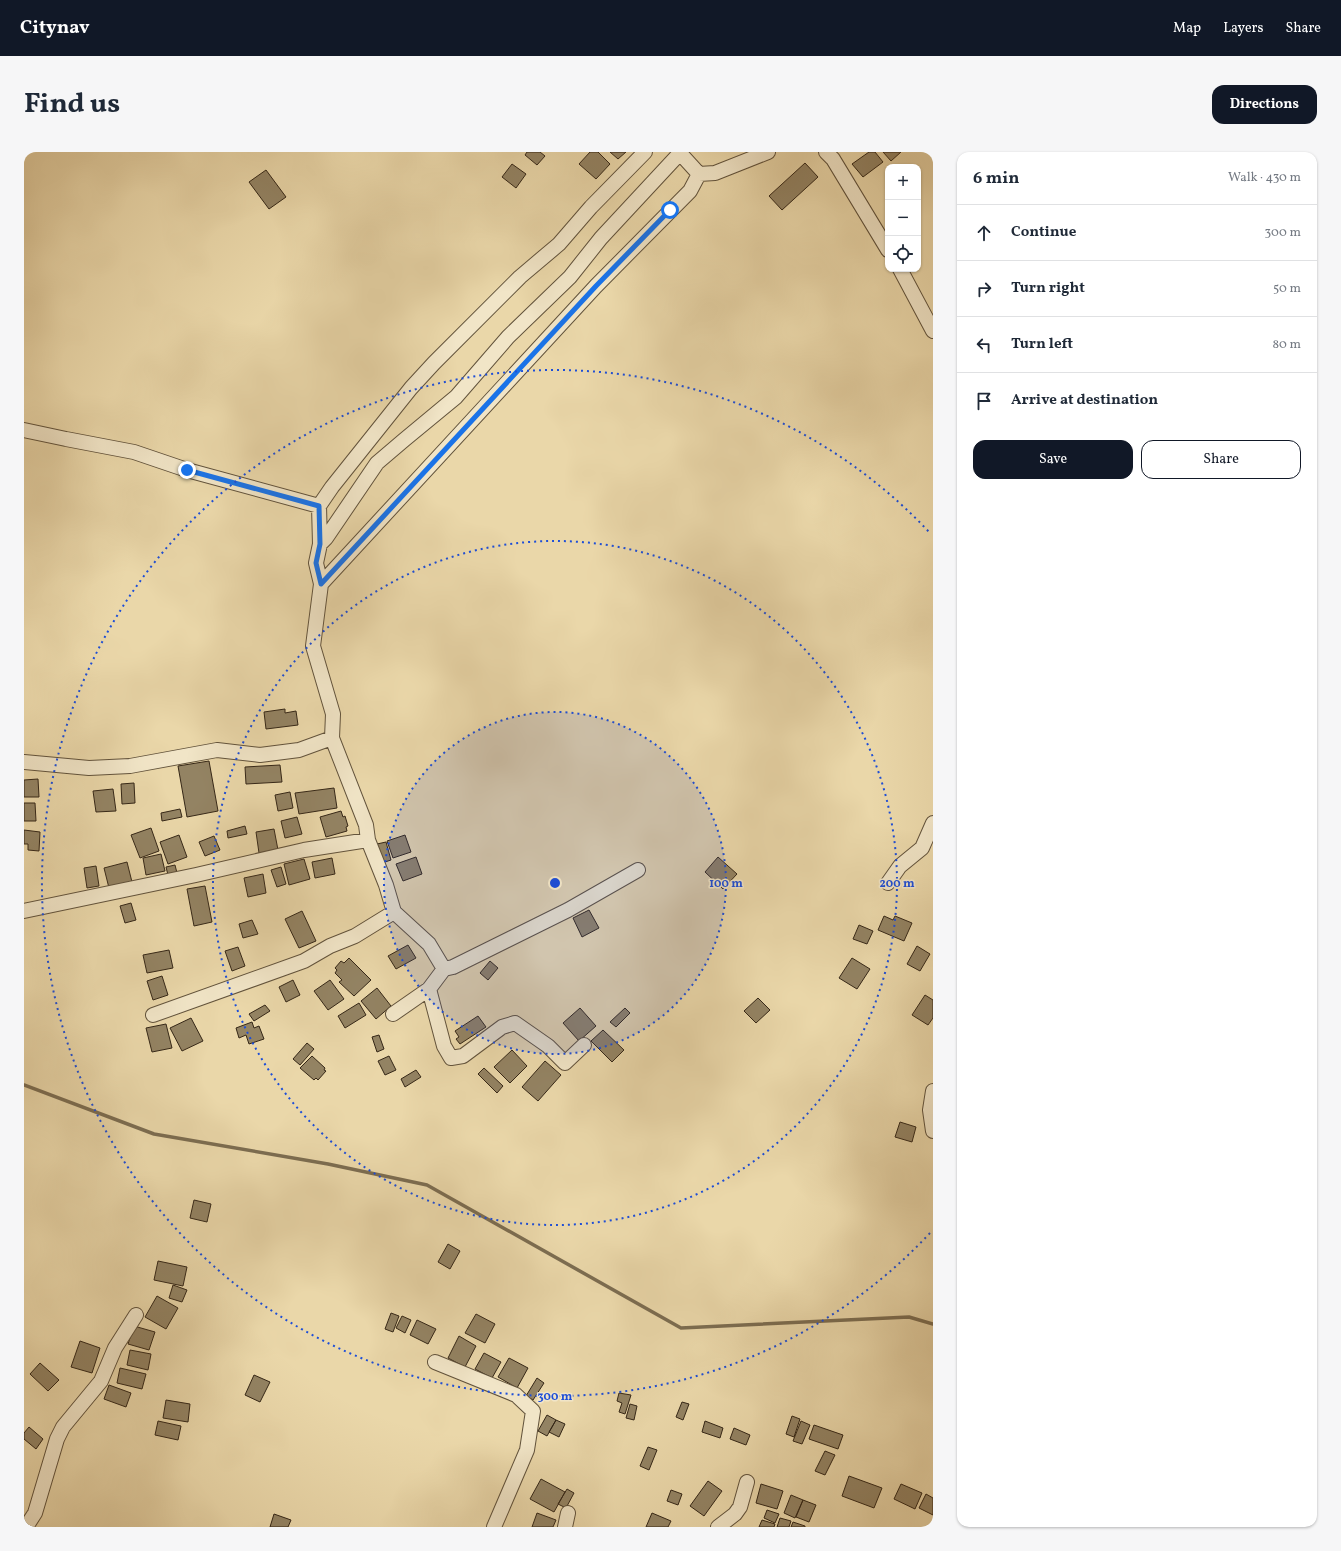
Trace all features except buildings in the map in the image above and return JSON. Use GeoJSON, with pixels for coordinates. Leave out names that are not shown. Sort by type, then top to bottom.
{"type":"FeatureCollection","features":[{"type":"Feature","properties":{"kind":"street"},"geometry":{"type":"LineString","coordinates":[[444,969],[429,944],[394,912],[386,884],[368,840],[366,825],[332,738],[333,714],[313,646],[321,584],[316,563],[320,544],[319,506],[362,448],[434,362],[520,277],[559,244],[591,207],[645,152]]}},
{"type":"Feature","properties":{"kind":"street"},"geometry":{"type":"LineString","coordinates":[[320,544],[326,538],[377,464],[456,397],[508,337],[570,277],[601,238],[680,152],[699,174]]}},
{"type":"Feature","properties":{"kind":"street"},"geometry":{"type":"LineString","coordinates":[[699,174],[715,173],[768,152]]}},
{"type":"Feature","properties":{"kind":"street"},"geometry":{"type":"LineString","coordinates":[[826,152],[833,159],[885,245]]}},
{"type":"Feature","properties":{"kind":"street"},"geometry":{"type":"LineString","coordinates":[[321,584],[596,286],[690,191],[699,174]]}},
{"type":"Feature","properties":{"kind":"street"},"geometry":{"type":"LineString","coordinates":[[902,272],[933,331]]}},
{"type":"Feature","properties":{"kind":"street"},"geometry":{"type":"LineString","coordinates":[[24,430],[134,452],[187,470],[319,506]]}},
{"type":"Feature","properties":{"kind":"street"},"geometry":{"type":"LineString","coordinates":[[24,762],[89,768],[130,766],[194,756],[217,750],[260,755],[299,750],[332,738]]}},
{"type":"Feature","properties":{"kind":"street"},"geometry":{"type":"LineString","coordinates":[[888,883],[900,866],[922,848],[933,823]]}},
{"type":"Feature","properties":{"kind":"street"},"geometry":{"type":"LineString","coordinates":[[24,911],[196,875],[304,850],[368,840]]}},
{"type":"Feature","properties":{"kind":"street"},"geometry":{"type":"LineString","coordinates":[[393,1014],[429,989],[444,969],[453,967],[568,910],[638,870]]}},
{"type":"Feature","properties":{"kind":"street"},"geometry":{"type":"LineString","coordinates":[[153,1015],[304,961],[330,946],[355,936],[394,912]]}},
{"type":"Feature","properties":{"kind":"street"},"geometry":{"type":"LineString","coordinates":[[429,989],[444,1046],[451,1058],[463,1056],[502,1027],[515,1023],[548,1046],[565,1063],[584,1045]]}},
{"type":"Feature","properties":{"kind":"street"},"geometry":{"type":"LineString","coordinates":[[933,1091],[930,1110],[933,1131]]}},
{"type":"Feature","properties":{"kind":"street"},"geometry":{"type":"LineString","coordinates":[[26,1527],[35,1513],[63,1427],[101,1381],[116,1348],[136,1315]]}},
{"type":"Feature","properties":{"kind":"street"},"geometry":{"type":"LineString","coordinates":[[434,1362],[516,1396],[533,1412],[527,1450],[494,1527]]}},
{"type":"Feature","properties":{"kind":"street"},"geometry":{"type":"LineString","coordinates":[[718,1527],[735,1514],[740,1507],[747,1482]]}},
{"type":"Feature","properties":{"kind":"street"},"geometry":{"type":"LineString","coordinates":[[565,1527],[568,1513]]}},
{"type":"Feature","properties":{"kind":"waterway"},"geometry":{"type":"LineString","coordinates":[[24,1085],[154,1134],[328,1164],[427,1185],[681,1328],[909,1317],[933,1324]]}},
{"type":"Feature","properties":{"kind":"route"},"geometry":{"type":"LineString","coordinates":[[187,470],[319,506],[320,544],[316,563],[321,584],[596,286],[670,210]]}}]}
